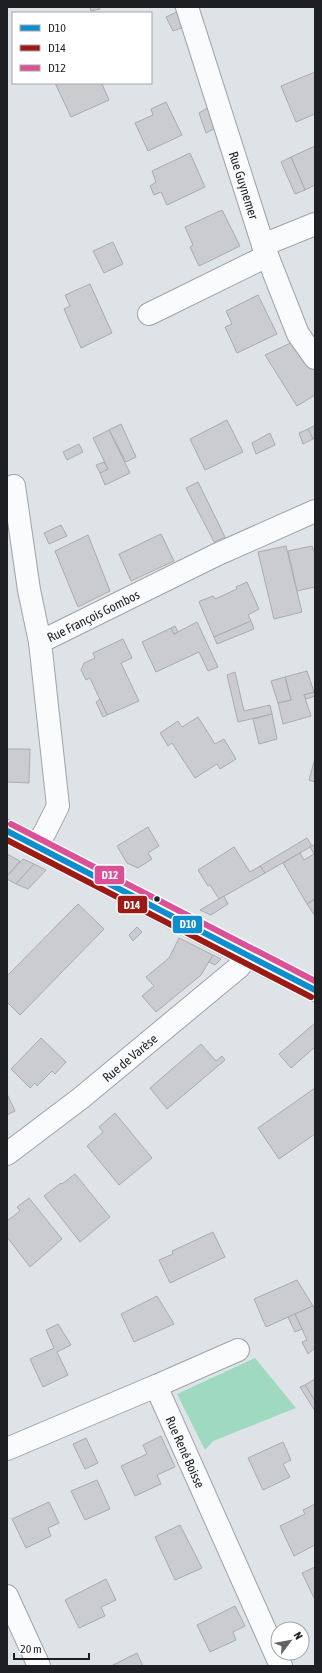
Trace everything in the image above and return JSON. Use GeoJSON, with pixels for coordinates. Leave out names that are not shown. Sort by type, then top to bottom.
{"type":"FeatureCollection","features":[{"type":"Feature","properties":{"kind":"street","name":"Rue Guynemer"},"geometry":{"type":"LineString","coordinates":[[187,7],[265,251],[298,334],[315,358]]}},
{"type":"Feature","properties":{"kind":"street"},"geometry":{"type":"LineString","coordinates":[[149,314],[315,224]]}},
{"type":"Feature","properties":{"kind":"street"},"geometry":{"type":"LineString","coordinates":[[14,486],[29,590],[40,642]]}},
{"type":"Feature","properties":{"kind":"street","name":"Rue François Gombos"},"geometry":{"type":"LineString","coordinates":[[36,846],[58,806],[40,642],[216,555],[315,511]]}},
{"type":"Feature","properties":{"kind":"street"},"geometry":{"type":"LineString","coordinates":[[7,831],[315,990]]}},
{"type":"Feature","properties":{"kind":"street","name":"Rue de Varèse"},"geometry":{"type":"LineString","coordinates":[[7,1154],[88,1093],[239,967],[247,956]]}},
{"type":"Feature","properties":{"kind":"street"},"geometry":{"type":"LineString","coordinates":[[7,1449],[238,1350]]}},
{"type":"Feature","properties":{"kind":"street","name":"Rue René Boisse"},"geometry":{"type":"LineString","coordinates":[[156,1386],[281,1666]]}},
{"type":"Feature","properties":{"kind":"street"},"geometry":{"type":"LineString","coordinates":[[7,1596],[39,1666]]}},
{"type":"Feature","properties":{"kind":"green space"},"geometry":{"type":"Polygon","coordinates":[[[255,1358],[296,1408],[213,1441],[205,1450],[177,1394],[255,1358]]]}},
{"type":"Feature","properties":{"kind":"building"},"geometry":{"type":"Polygon","coordinates":[[[90,7],[99,7],[100,9],[91,11],[90,7]]]}},
{"type":"Feature","properties":{"kind":"building"},"geometry":{"type":"Polygon","coordinates":[[[179,11],[184,27],[173,31],[166,17],[179,11]]]}},
{"type":"Feature","properties":{"kind":"building"},"geometry":{"type":"Polygon","coordinates":[[[315,72],[315,114],[296,122],[281,86],[315,72]]]}},
{"type":"Feature","properties":{"kind":"building"},"geometry":{"type":"Polygon","coordinates":[[[55,84],[102,84],[109,100],[71,117],[55,84]]]}},
{"type":"Feature","properties":{"kind":"building"},"geometry":{"type":"Polygon","coordinates":[[[166,102],[182,135],[148,151],[135,123],[153,115],[151,109],[166,102]]]}},
{"type":"Feature","properties":{"kind":"building"},"geometry":{"type":"Polygon","coordinates":[[[209,107],[216,128],[206,133],[199,113],[209,107]]]}},
{"type":"Feature","properties":{"kind":"building"},"geometry":{"type":"Polygon","coordinates":[[[315,146],[315,185],[305,190],[291,157],[315,146]]]}},
{"type":"Feature","properties":{"kind":"building"},"geometry":{"type":"Polygon","coordinates":[[[190,153],[205,187],[167,205],[161,192],[154,195],[150,186],[156,182],[152,171],[190,153]]]}},
{"type":"Feature","properties":{"kind":"building"},"geometry":{"type":"Polygon","coordinates":[[[291,157],[305,190],[295,194],[281,162],[291,157]]]}},
{"type":"Feature","properties":{"kind":"building"},"geometry":{"type":"Polygon","coordinates":[[[222,210],[240,246],[199,266],[190,247],[193,245],[185,227],[222,210]]]}},
{"type":"Feature","properties":{"kind":"building"},"geometry":{"type":"Polygon","coordinates":[[[113,242],[123,264],[104,273],[93,251],[113,242]]]}},
{"type":"Feature","properties":{"kind":"building"},"geometry":{"type":"Polygon","coordinates":[[[90,284],[112,333],[81,348],[64,309],[70,306],[65,295],[90,284]]]}},
{"type":"Feature","properties":{"kind":"building"},"geometry":{"type":"Polygon","coordinates":[[[258,295],[277,334],[237,353],[225,327],[232,324],[226,311],[258,295]]]}},
{"type":"Feature","properties":{"kind":"building"},"geometry":{"type":"Polygon","coordinates":[[[297,340],[315,369],[315,395],[297,406],[265,355],[297,340]]]}},
{"type":"Feature","properties":{"kind":"building"},"geometry":{"type":"Polygon","coordinates":[[[227,420],[243,452],[205,470],[190,439],[227,420]]]}},
{"type":"Feature","properties":{"kind":"building"},"geometry":{"type":"Polygon","coordinates":[[[121,424],[136,457],[126,462],[109,430],[121,424]]]}},
{"type":"Feature","properties":{"kind":"building"},"geometry":{"type":"Polygon","coordinates":[[[315,425],[315,438],[313,439],[308,429],[315,425]]]}},
{"type":"Feature","properties":{"kind":"building"},"geometry":{"type":"Polygon","coordinates":[[[308,429],[313,439],[303,444],[299,433],[308,429]]]}},
{"type":"Feature","properties":{"kind":"building"},"geometry":{"type":"Polygon","coordinates":[[[109,430],[130,473],[105,485],[100,473],[108,469],[93,438],[109,430]]]}},
{"type":"Feature","properties":{"kind":"building"},"geometry":{"type":"Polygon","coordinates":[[[270,433],[275,445],[256,454],[252,443],[270,433]]]}},
{"type":"Feature","properties":{"kind":"building"},"geometry":{"type":"Polygon","coordinates":[[[79,444],[83,452],[67,460],[63,452],[79,444]]]}},
{"type":"Feature","properties":{"kind":"building"},"geometry":{"type":"Polygon","coordinates":[[[104,462],[108,469],[100,473],[96,465],[104,462]]]}},
{"type":"Feature","properties":{"kind":"building"},"geometry":{"type":"Polygon","coordinates":[[[198,482],[225,537],[214,542],[186,488],[198,482]]]}},
{"type":"Feature","properties":{"kind":"building"},"geometry":{"type":"Polygon","coordinates":[[[61,525],[67,536],[49,544],[44,533],[61,525]]]}},
{"type":"Feature","properties":{"kind":"building"},"geometry":{"type":"Polygon","coordinates":[[[161,534],[174,561],[131,581],[119,554],[161,534]]]}},
{"type":"Feature","properties":{"kind":"building"},"geometry":{"type":"Polygon","coordinates":[[[88,535],[110,591],[78,607],[55,551],[88,535]]]}},
{"type":"Feature","properties":{"kind":"building"},"geometry":{"type":"Polygon","coordinates":[[[286,546],[302,612],[274,619],[258,552],[286,546]]]}},
{"type":"Feature","properties":{"kind":"building"},"geometry":{"type":"Polygon","coordinates":[[[312,546],[315,555],[315,587],[297,591],[288,551],[312,546]]]}},
{"type":"Feature","properties":{"kind":"building"},"geometry":{"type":"Polygon","coordinates":[[[247,582],[259,609],[248,615],[251,621],[214,637],[199,602],[213,596],[215,599],[237,589],[236,587],[247,582]]]}},
{"type":"Feature","properties":{"kind":"building"},"geometry":{"type":"Polygon","coordinates":[[[251,621],[254,629],[217,644],[214,637],[251,621]]]}},
{"type":"Feature","properties":{"kind":"building"},"geometry":{"type":"Polygon","coordinates":[[[197,622],[218,667],[208,671],[199,652],[156,672],[142,642],[171,628],[174,634],[197,622]]]}},
{"type":"Feature","properties":{"kind":"building"},"geometry":{"type":"Polygon","coordinates":[[[175,626],[178,632],[174,634],[171,628],[175,626]]]}},
{"type":"Feature","properties":{"kind":"building"},"geometry":{"type":"Polygon","coordinates":[[[123,639],[132,658],[121,663],[139,701],[107,715],[90,678],[86,680],[81,670],[84,663],[95,658],[93,653],[123,639]]]}},
{"type":"Feature","properties":{"kind":"building"},"geometry":{"type":"Polygon","coordinates":[[[307,671],[314,692],[304,695],[311,716],[283,724],[278,703],[291,700],[285,677],[307,671]]]}},
{"type":"Feature","properties":{"kind":"building"},"geometry":{"type":"Polygon","coordinates":[[[235,672],[244,711],[270,705],[272,714],[238,722],[227,675],[235,672]]]}},
{"type":"Feature","properties":{"kind":"building"},"geometry":{"type":"Polygon","coordinates":[[[285,677],[291,700],[278,703],[271,681],[285,677]]]}},
{"type":"Feature","properties":{"kind":"building"},"geometry":{"type":"Polygon","coordinates":[[[314,692],[315,696],[306,699],[304,695],[314,692]]]}},
{"type":"Feature","properties":{"kind":"building"},"geometry":{"type":"Polygon","coordinates":[[[100,699],[107,715],[103,717],[96,702],[100,699]]]}},
{"type":"Feature","properties":{"kind":"building"},"geometry":{"type":"Polygon","coordinates":[[[272,714],[277,739],[259,744],[253,719],[272,714]]]}},
{"type":"Feature","properties":{"kind":"building"},"geometry":{"type":"Polygon","coordinates":[[[198,717],[215,744],[224,739],[236,759],[220,769],[217,764],[195,778],[172,743],[168,746],[160,733],[178,721],[182,727],[198,717]]]}},
{"type":"Feature","properties":{"kind":"building"},"geometry":{"type":"Polygon","coordinates":[[[7,749],[30,749],[29,783],[7,782],[7,749]]]}},
{"type":"Feature","properties":{"kind":"building"},"geometry":{"type":"Polygon","coordinates":[[[315,758],[315,782],[309,780],[315,758]]]}},
{"type":"Feature","properties":{"kind":"building"},"geometry":{"type":"Polygon","coordinates":[[[148,827],[159,846],[148,853],[152,859],[138,868],[127,863],[117,846],[148,827]]]}},
{"type":"Feature","properties":{"kind":"building"},"geometry":{"type":"Polygon","coordinates":[[[307,838],[312,846],[265,873],[260,866],[307,838]]]}},
{"type":"Feature","properties":{"kind":"building"},"geometry":{"type":"Polygon","coordinates":[[[315,844],[315,899],[307,904],[283,863],[300,853],[304,860],[314,854],[310,847],[315,844]]]}},
{"type":"Feature","properties":{"kind":"building"},"geometry":{"type":"Polygon","coordinates":[[[234,847],[250,872],[260,866],[265,873],[219,899],[210,885],[208,886],[198,870],[234,847]]]}},
{"type":"Feature","properties":{"kind":"building"},"geometry":{"type":"Polygon","coordinates":[[[7,854],[20,861],[8,875],[7,875],[7,854]]]}},
{"type":"Feature","properties":{"kind":"building"},"geometry":{"type":"Polygon","coordinates":[[[23,859],[34,864],[16,884],[7,879],[7,876],[23,859]]]}},
{"type":"Feature","properties":{"kind":"building"},"geometry":{"type":"Polygon","coordinates":[[[34,864],[46,870],[28,889],[16,884],[34,864]]]}},
{"type":"Feature","properties":{"kind":"building"},"geometry":{"type":"Polygon","coordinates":[[[224,896],[228,904],[211,915],[200,910],[224,896]]]}},
{"type":"Feature","properties":{"kind":"building"},"geometry":{"type":"Polygon","coordinates":[[[315,899],[315,916],[307,904],[315,899]]]}},
{"type":"Feature","properties":{"kind":"building"},"geometry":{"type":"Polygon","coordinates":[[[78,904],[104,929],[20,1015],[7,1002],[7,976],[78,904]]]}},
{"type":"Feature","properties":{"kind":"building"},"geometry":{"type":"Polygon","coordinates":[[[137,927],[142,932],[133,941],[129,935],[137,927]]]}},
{"type":"Feature","properties":{"kind":"building"},"geometry":{"type":"Polygon","coordinates":[[[179,938],[213,955],[201,975],[156,1012],[142,996],[154,986],[146,977],[169,958],[179,938]]]}},
{"type":"Feature","properties":{"kind":"building"},"geometry":{"type":"Polygon","coordinates":[[[213,955],[221,959],[215,965],[209,962],[213,955]]]}},
{"type":"Feature","properties":{"kind":"building"},"geometry":{"type":"Polygon","coordinates":[[[315,1023],[315,1047],[291,1068],[279,1054],[315,1023]]]}},
{"type":"Feature","properties":{"kind":"building"},"geometry":{"type":"Polygon","coordinates":[[[41,1038],[66,1062],[55,1074],[52,1071],[37,1086],[35,1083],[30,1088],[11,1069],[41,1038]]]}},
{"type":"Feature","properties":{"kind":"building"},"geometry":{"type":"Polygon","coordinates":[[[201,1044],[216,1061],[222,1056],[225,1060],[167,1109],[150,1088],[201,1044]]]}},
{"type":"Feature","properties":{"kind":"building"},"geometry":{"type":"Polygon","coordinates":[[[315,1088],[315,1134],[279,1159],[258,1128],[315,1088]]]}},
{"type":"Feature","properties":{"kind":"building"},"geometry":{"type":"Polygon","coordinates":[[[7,1094],[15,1111],[7,1115],[7,1094]]]}},
{"type":"Feature","properties":{"kind":"building"},"geometry":{"type":"Polygon","coordinates":[[[115,1113],[152,1158],[119,1185],[87,1146],[103,1132],[99,1127],[115,1113]]]}},
{"type":"Feature","properties":{"kind":"building"},"geometry":{"type":"Polygon","coordinates":[[[75,1174],[110,1217],[80,1242],[44,1196],[75,1174]]]}},
{"type":"Feature","properties":{"kind":"building"},"geometry":{"type":"Polygon","coordinates":[[[29,1198],[62,1239],[30,1267],[7,1237],[7,1221],[20,1211],[17,1207],[29,1198]]]}},
{"type":"Feature","properties":{"kind":"building"},"geometry":{"type":"Polygon","coordinates":[[[213,1232],[225,1257],[170,1283],[159,1260],[173,1254],[172,1251],[213,1232]]]}},
{"type":"Feature","properties":{"kind":"building"},"geometry":{"type":"Polygon","coordinates":[[[297,1280],[313,1306],[266,1327],[254,1299],[297,1280]]]}},
{"type":"Feature","properties":{"kind":"building"},"geometry":{"type":"Polygon","coordinates":[[[157,1296],[174,1324],[134,1342],[121,1314],[157,1296]]]}},
{"type":"Feature","properties":{"kind":"building"},"geometry":{"type":"Polygon","coordinates":[[[313,1306],[315,1309],[315,1348],[308,1354],[302,1342],[307,1340],[295,1314],[313,1306]]]}},
{"type":"Feature","properties":{"kind":"building"},"geometry":{"type":"Polygon","coordinates":[[[295,1314],[302,1329],[295,1332],[288,1317],[295,1314]]]}},
{"type":"Feature","properties":{"kind":"building"},"geometry":{"type":"Polygon","coordinates":[[[58,1324],[71,1345],[57,1352],[68,1375],[43,1387],[30,1359],[54,1348],[46,1330],[58,1324]]]}},
{"type":"Feature","properties":{"kind":"building"},"geometry":{"type":"Polygon","coordinates":[[[315,1379],[315,1401],[305,1385],[315,1379]]]}},
{"type":"Feature","properties":{"kind":"building"},"geometry":{"type":"Polygon","coordinates":[[[305,1385],[315,1401],[315,1411],[300,1387],[305,1385]]]}},
{"type":"Feature","properties":{"kind":"building"},"geometry":{"type":"Polygon","coordinates":[[[161,1436],[175,1467],[157,1475],[161,1484],[135,1496],[121,1466],[147,1454],[143,1445],[161,1436]]]}},
{"type":"Feature","properties":{"kind":"building"},"geometry":{"type":"Polygon","coordinates":[[[86,1438],[98,1463],[85,1469],[73,1444],[86,1438]]]}},
{"type":"Feature","properties":{"kind":"building"},"geometry":{"type":"Polygon","coordinates":[[[283,1442],[291,1460],[283,1464],[290,1477],[263,1490],[248,1458],[283,1442]]]}},
{"type":"Feature","properties":{"kind":"building"},"geometry":{"type":"Polygon","coordinates":[[[97,1480],[110,1509],[85,1520],[71,1491],[97,1480]]]}},
{"type":"Feature","properties":{"kind":"building"},"geometry":{"type":"Polygon","coordinates":[[[49,1502],[59,1523],[48,1528],[51,1536],[26,1548],[12,1519],[49,1502]]]}},
{"type":"Feature","properties":{"kind":"building"},"geometry":{"type":"Polygon","coordinates":[[[315,1504],[315,1545],[294,1556],[280,1526],[305,1514],[303,1510],[315,1504]]]}},
{"type":"Feature","properties":{"kind":"building"},"geometry":{"type":"Polygon","coordinates":[[[180,1525],[202,1568],[175,1580],[155,1537],[180,1525]]]}},
{"type":"Feature","properties":{"kind":"building"},"geometry":{"type":"Polygon","coordinates":[[[315,1567],[315,1600],[302,1573],[315,1567]]]}},
{"type":"Feature","properties":{"kind":"building"},"geometry":{"type":"Polygon","coordinates":[[[106,1579],[116,1600],[101,1607],[105,1616],[79,1628],[65,1600],[106,1579]]]}},
{"type":"Feature","properties":{"kind":"building"},"geometry":{"type":"Polygon","coordinates":[[[235,1606],[245,1626],[233,1632],[236,1640],[210,1652],[197,1625],[235,1606]]]}},
{"type":"Feature","properties":{"kind":"building"},"geometry":{"type":"Polygon","coordinates":[[[137,1653],[143,1666],[111,1666],[137,1653]]]}},
{"type":"Feature","properties":{"kind":"transit line","name":"D12"},"geometry":{"type":"LineString","coordinates":[[11,824],[315,981]]}},
{"type":"Feature","properties":{"kind":"transit line","name":"D10"},"geometry":{"type":"LineString","coordinates":[[7,831],[315,990]]}},
{"type":"Feature","properties":{"kind":"transit line","name":"D14"},"geometry":{"type":"LineString","coordinates":[[7,840],[311,997]]}}]}
